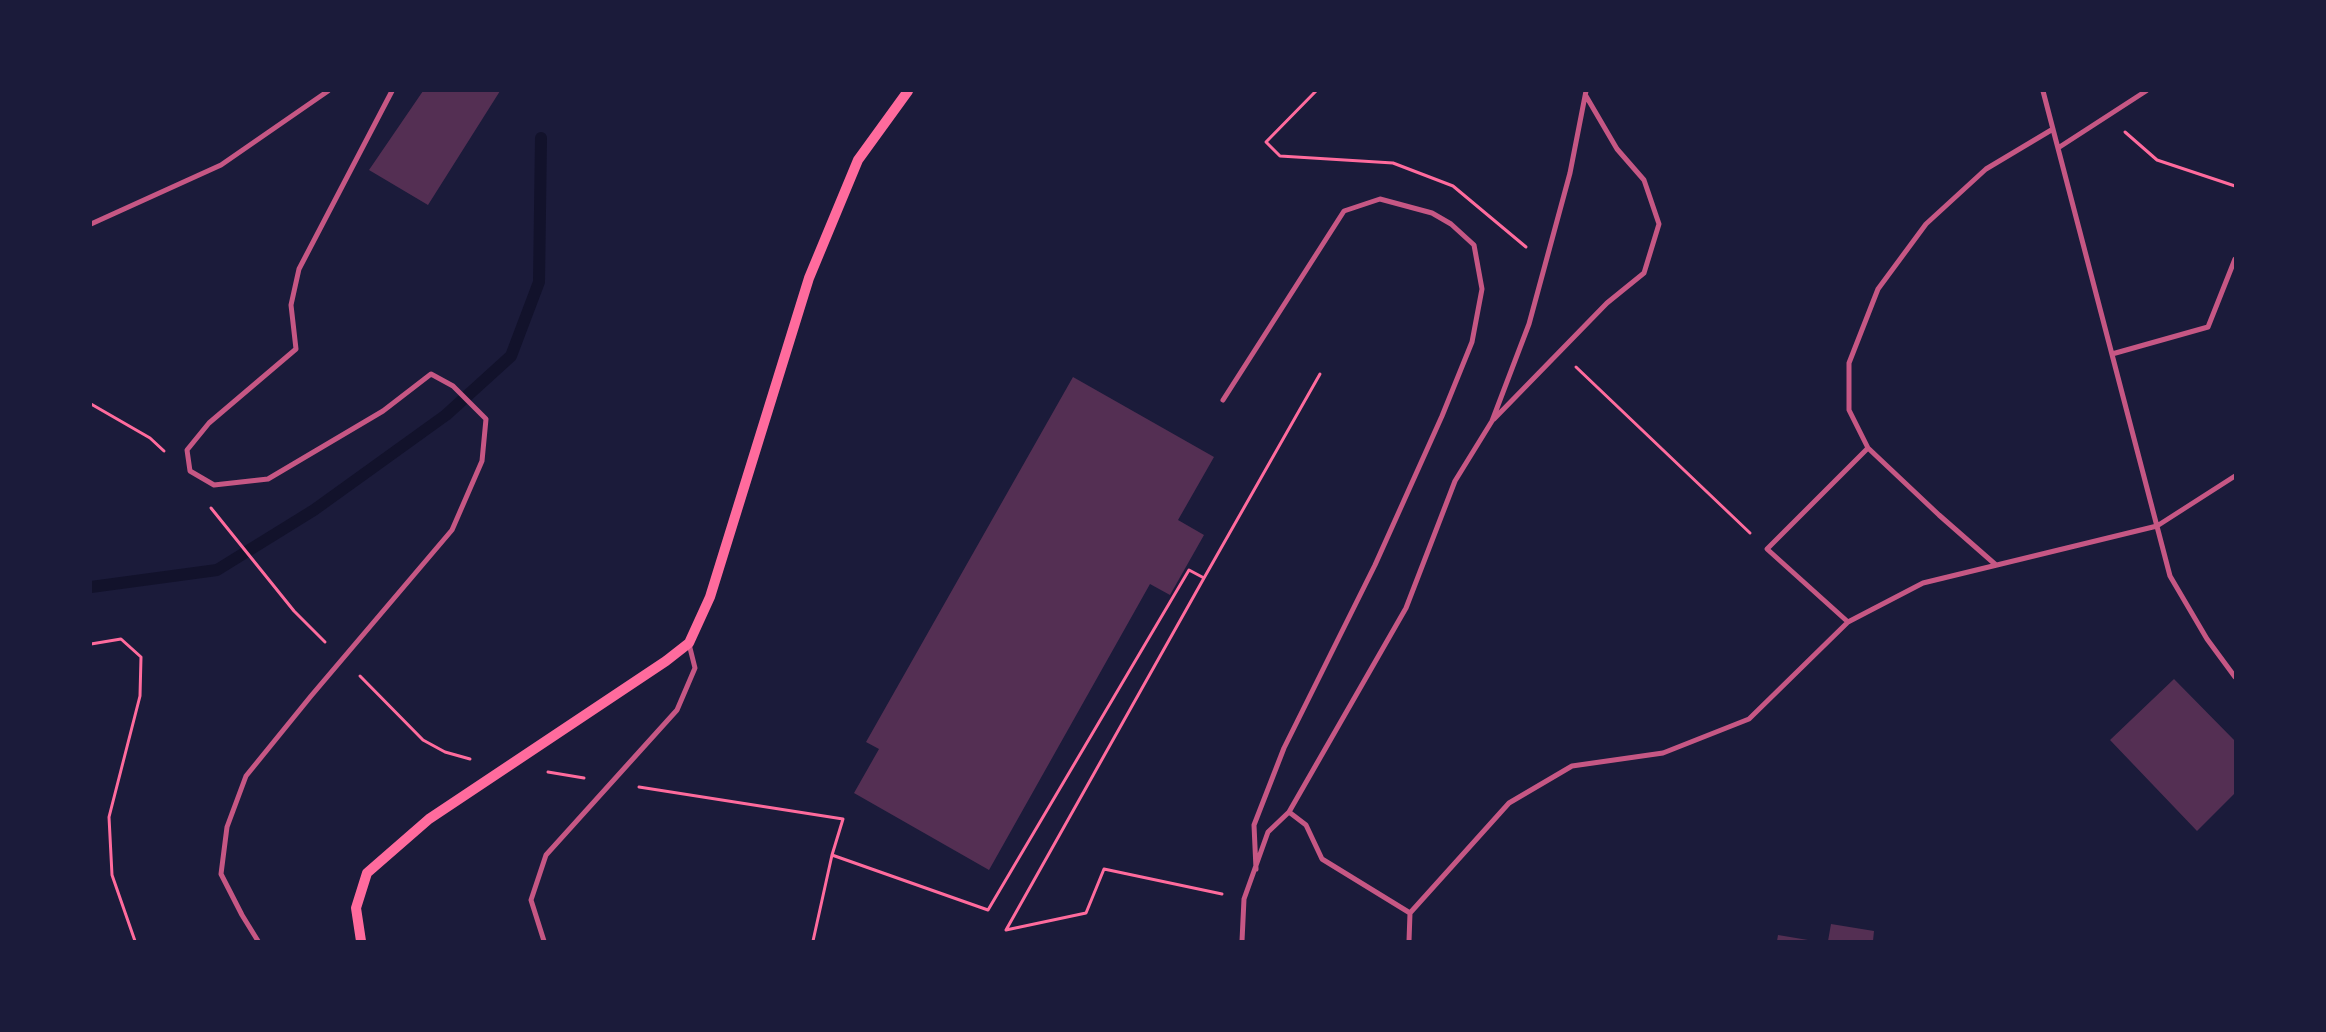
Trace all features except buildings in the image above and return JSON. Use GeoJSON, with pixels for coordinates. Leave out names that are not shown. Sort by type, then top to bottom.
{"type":"FeatureCollection","features":[{"type":"Feature","properties":{"kind":"main road"},"geometry":{"type":"LineString","coordinates":[[360,941],[356,908],[367,873],[429,819],[666,661],[689,643],[710,597],[809,278],[858,160],[908,91]]}},
{"type":"Feature","properties":{"kind":"street"},"geometry":{"type":"LineString","coordinates":[[91,224],[221,165],[328,91]]}},
{"type":"Feature","properties":{"kind":"street"},"geometry":{"type":"LineString","coordinates":[[258,941],[221,874],[227,827],[246,776],[311,696],[452,530],[482,461],[486,419],[453,386],[431,374],[383,411],[268,479],[214,485],[190,471],[187,450],[209,423],[296,349],[291,305],[299,269],[392,91]]}},
{"type":"Feature","properties":{"kind":"street"},"geometry":{"type":"LineString","coordinates":[[2043,91],[2170,576],[2207,639],[2235,677]]}},
{"type":"Feature","properties":{"kind":"street"},"geometry":{"type":"LineString","coordinates":[[2058,148],[2146,91]]}},
{"type":"Feature","properties":{"kind":"street"},"geometry":{"type":"LineString","coordinates":[[1492,421],[1608,303],[1644,273],[1659,224],[1644,180],[1617,149],[1586,94]]}},
{"type":"Feature","properties":{"kind":"street"},"geometry":{"type":"LineString","coordinates":[[1242,941],[1244,899],[1268,832],[1289,812],[1406,608],[1455,481],[1492,421],[1529,324],[1570,173],[1586,94]]}},
{"type":"Feature","properties":{"kind":"street"},"geometry":{"type":"LineString","coordinates":[[1996,565],[1938,515],[1868,448],[1849,410],[1849,363],[1878,289],[1926,224],[1986,169],[2053,129]]}},
{"type":"Feature","properties":{"kind":"street"},"geometry":{"type":"LineString","coordinates":[[1223,400],[1344,211],[1380,199],[1432,213],[1451,224],[1474,245],[1482,289],[1472,342],[1442,416],[1376,565],[1284,748],[1254,825],[1256,869]]}},
{"type":"Feature","properties":{"kind":"street"},"geometry":{"type":"LineString","coordinates":[[2112,354],[2208,327],[2235,259]]}},
{"type":"Feature","properties":{"kind":"street"},"geometry":{"type":"LineString","coordinates":[[1848,622],[1767,549],[1868,448]]}},
{"type":"Feature","properties":{"kind":"street"},"geometry":{"type":"LineString","coordinates":[[1409,941],[1410,914],[1509,804],[1572,766],[1663,753],[1749,719],[1848,622],[1923,583],[2156,526],[2235,476]]}},
{"type":"Feature","properties":{"kind":"street"},"geometry":{"type":"LineString","coordinates":[[544,941],[531,900],[546,855],[677,710],[695,668],[689,643]]}},
{"type":"Feature","properties":{"kind":"street"},"geometry":{"type":"LineString","coordinates":[[1289,812],[1306,825],[1322,859],[1410,914]]}},
{"type":"Feature","properties":{"kind":"path"},"geometry":{"type":"LineString","coordinates":[[1280,156],[1266,142],[1316,91]]}},
{"type":"Feature","properties":{"kind":"path"},"geometry":{"type":"LineString","coordinates":[[2107,116],[2157,160],[2235,186]]}},
{"type":"Feature","properties":{"kind":"path"},"geometry":{"type":"LineString","coordinates":[[1559,352],[1767,549]]}},
{"type":"Feature","properties":{"kind":"path"},"geometry":{"type":"LineString","coordinates":[[1244,899],[1104,869],[1086,913],[1006,930],[1320,374]]}},
{"type":"Feature","properties":{"kind":"path"},"geometry":{"type":"LineString","coordinates":[[91,404],[150,438],[166,453]]}},
{"type":"Feature","properties":{"kind":"path"},"geometry":{"type":"LineString","coordinates":[[209,506],[294,610],[328,644]]}},
{"type":"Feature","properties":{"kind":"path"},"geometry":{"type":"LineString","coordinates":[[832,854],[988,910],[1189,570],[1204,578]]}},
{"type":"Feature","properties":{"kind":"path"},"geometry":{"type":"LineString","coordinates":[[91,644],[121,639],[142,657],[140,696],[109,817],[112,875],[135,941]]}},
{"type":"Feature","properties":{"kind":"path"},"geometry":{"type":"LineString","coordinates":[[356,672],[423,740],[445,752],[477,761]]}},
{"type":"Feature","properties":{"kind":"path"},"geometry":{"type":"LineString","coordinates":[[544,772],[593,780]]}},
{"type":"Feature","properties":{"kind":"path"},"geometry":{"type":"LineString","coordinates":[[631,786],[843,819],[832,854],[814,941]]}},
{"type":"Feature","properties":{"kind":"waterway"},"geometry":{"type":"LineString","coordinates":[[91,587],[217,570],[314,510],[446,415],[511,356],[539,282],[541,138]]}}]}
